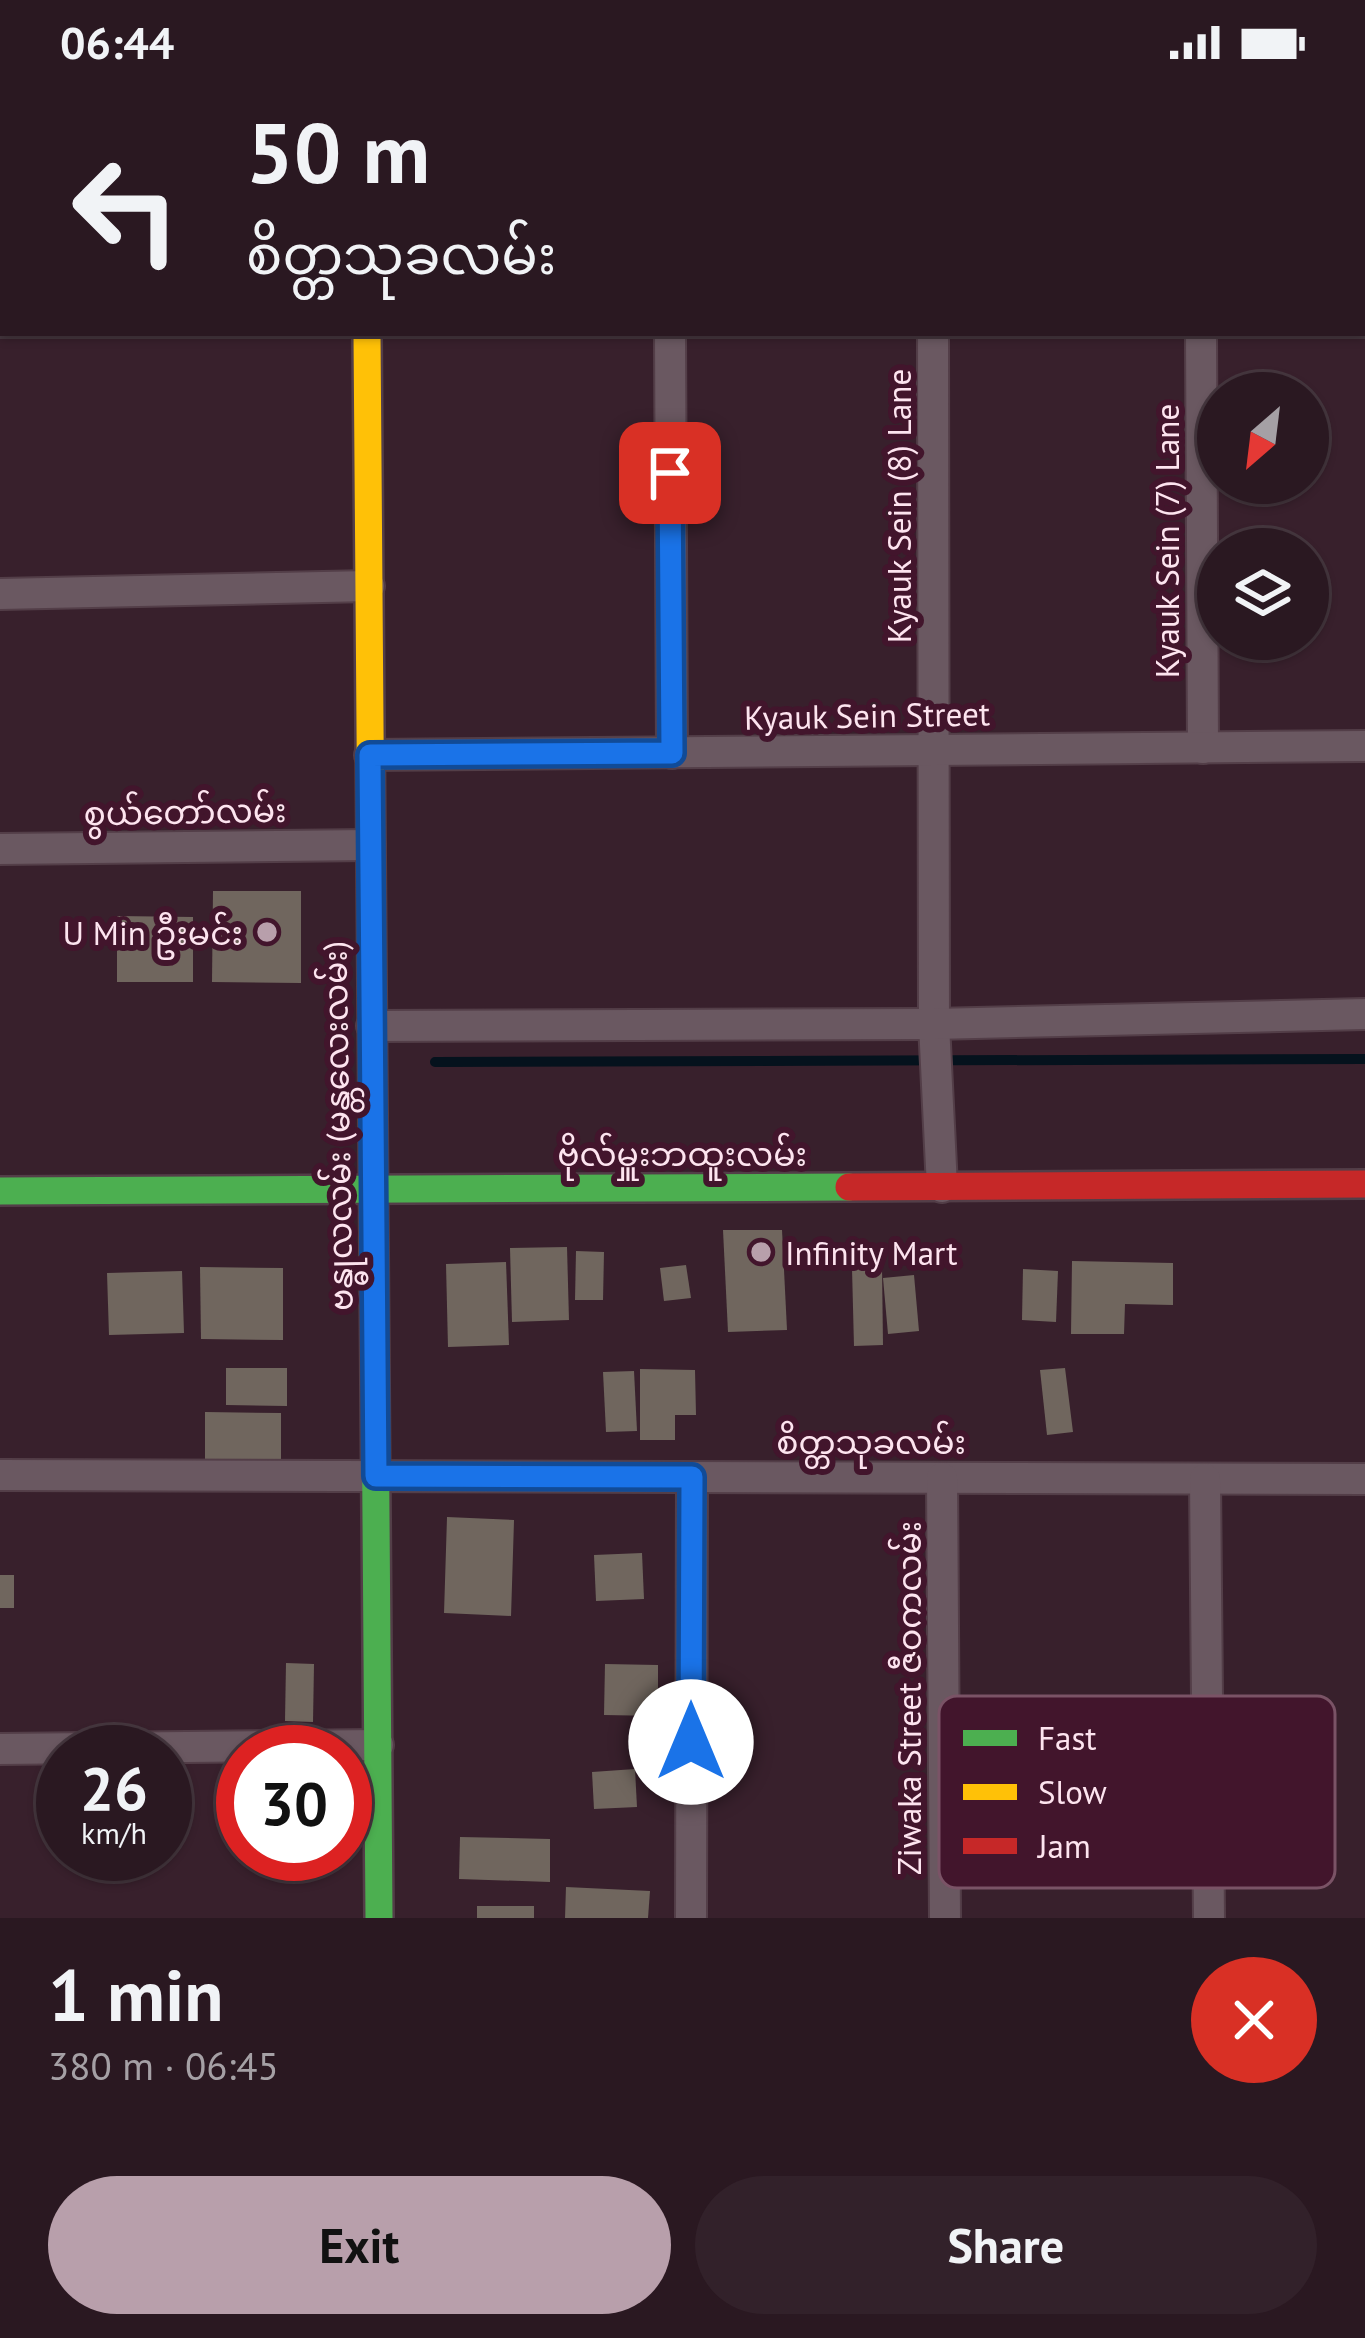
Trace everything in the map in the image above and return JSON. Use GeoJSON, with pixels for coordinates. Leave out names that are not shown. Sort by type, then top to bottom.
{"type":"FeatureCollection","features":[{"type":"Feature","properties":{"kind":"street","name":"ဗန္ဓုလလမ်း (မန္တလေးလမ်း)"},"geometry":{"type":"LineString","coordinates":[[368,336],[379,1918]]}},
{"type":"Feature","properties":{"kind":"street"},"geometry":{"type":"LineString","coordinates":[[670,336],[672,753]]}},
{"type":"Feature","properties":{"kind":"street","name":"Kyauk Sein (8) Lane"},"geometry":{"type":"LineString","coordinates":[[933,336],[934,1032],[942,1187]]}},
{"type":"Feature","properties":{"kind":"street","name":"Kyauk Sein (7) Lane"},"geometry":{"type":"LineString","coordinates":[[1202,336],[1203,748]]}},
{"type":"Feature","properties":{"kind":"street"},"geometry":{"type":"LineString","coordinates":[[0,594],[369,586]]}},
{"type":"Feature","properties":{"kind":"street","name":"Kyauk Sein Street"},"geometry":{"type":"LineString","coordinates":[[370,755],[1365,746]]}},
{"type":"Feature","properties":{"kind":"street","name":"စွယ်တော်လမ်း"},"geometry":{"type":"LineString","coordinates":[[0,849],[370,845]]}},
{"type":"Feature","properties":{"kind":"street"},"geometry":{"type":"LineString","coordinates":[[372,1026],[934,1032],[1365,1014]]}},
{"type":"Feature","properties":{"kind":"street","name":"ဗိုလ်မှူးဘထူးလမ်း"},"geometry":{"type":"LineString","coordinates":[[0,1191],[1365,1184]]}},
{"type":"Feature","properties":{"kind":"street","name":"စိတ္တသုခလမ်း"},"geometry":{"type":"LineString","coordinates":[[0,1475],[1365,1479]]}},
{"type":"Feature","properties":{"kind":"street"},"geometry":{"type":"LineString","coordinates":[[691,1918],[692,1477]]}},
{"type":"Feature","properties":{"kind":"street","name":"Ziwaka Street ဇီဝကလမ်း"},"geometry":{"type":"LineString","coordinates":[[942,1478],[943,1696]]}},
{"type":"Feature","properties":{"kind":"street"},"geometry":{"type":"LineString","coordinates":[[1205,1479],[1207,1696]]}},
{"type":"Feature","properties":{"kind":"street"},"geometry":{"type":"LineString","coordinates":[[0,1749],[378,1745]]}},
{"type":"Feature","properties":{"kind":"street","name":"Ziwaka Street ဇီဝကလမ်း"},"geometry":{"type":"LineString","coordinates":[[945,1888],[945,1918]]}},
{"type":"Feature","properties":{"kind":"street"},"geometry":{"type":"LineString","coordinates":[[1209,1888],[1209,1918]]}},
{"type":"Feature","properties":{"kind":"building"},"geometry":{"type":"Polygon","coordinates":[[[213,891],[301,891],[301,983],[212,982],[213,891]]]}},
{"type":"Feature","properties":{"kind":"building"},"geometry":{"type":"Polygon","coordinates":[[[117,916],[193,917],[193,982],[117,982],[117,916]]]}},
{"type":"Feature","properties":{"kind":"building"},"geometry":{"type":"Polygon","coordinates":[[[723,1230],[782,1230],[787,1330],[728,1332],[723,1230]]]}},
{"type":"Feature","properties":{"kind":"building"},"geometry":{"type":"Polygon","coordinates":[[[567,1247],[569,1320],[512,1322],[510,1248],[567,1247]]]}},
{"type":"Feature","properties":{"kind":"building"},"geometry":{"type":"Polygon","coordinates":[[[576,1251],[604,1252],[603,1300],[575,1300],[576,1251]]]}},
{"type":"Feature","properties":{"kind":"building"},"geometry":{"type":"Polygon","coordinates":[[[1072,1261],[1173,1263],[1173,1305],[1125,1304],[1124,1334],[1071,1334],[1072,1261]]]}},
{"type":"Feature","properties":{"kind":"building"},"geometry":{"type":"Polygon","coordinates":[[[506,1262],[509,1345],[448,1347],[446,1264],[506,1262]]]}},
{"type":"Feature","properties":{"kind":"building"},"geometry":{"type":"Polygon","coordinates":[[[686,1265],[691,1298],[664,1301],[660,1268],[686,1265]]]}},
{"type":"Feature","properties":{"kind":"building"},"geometry":{"type":"Polygon","coordinates":[[[200,1267],[283,1268],[283,1340],[201,1339],[200,1267]]]}},
{"type":"Feature","properties":{"kind":"building"},"geometry":{"type":"Polygon","coordinates":[[[882,1267],[883,1345],[854,1346],[852,1268],[882,1267]]]}},
{"type":"Feature","properties":{"kind":"building"},"geometry":{"type":"Polygon","coordinates":[[[1023,1269],[1058,1271],[1056,1322],[1022,1320],[1023,1269]]]}},
{"type":"Feature","properties":{"kind":"building"},"geometry":{"type":"Polygon","coordinates":[[[182,1271],[184,1333],[109,1335],[107,1273],[182,1271]]]}},
{"type":"Feature","properties":{"kind":"building"},"geometry":{"type":"Polygon","coordinates":[[[914,1275],[919,1331],[888,1334],[883,1278],[914,1275]]]}},
{"type":"Feature","properties":{"kind":"building"},"geometry":{"type":"Polygon","coordinates":[[[226,1368],[287,1368],[287,1406],[226,1405],[226,1368]]]}},
{"type":"Feature","properties":{"kind":"building"},"geometry":{"type":"Polygon","coordinates":[[[1065,1368],[1073,1432],[1047,1435],[1040,1370],[1065,1368]]]}},
{"type":"Feature","properties":{"kind":"building"},"geometry":{"type":"Polygon","coordinates":[[[640,1369],[695,1370],[696,1415],[675,1415],[675,1440],[640,1440],[640,1369]]]}},
{"type":"Feature","properties":{"kind":"building"},"geometry":{"type":"Polygon","coordinates":[[[634,1371],[637,1431],[606,1432],[603,1372],[634,1371]]]}},
{"type":"Feature","properties":{"kind":"building"},"geometry":{"type":"Polygon","coordinates":[[[205,1412],[281,1413],[281,1466],[205,1466],[205,1412]]]}},
{"type":"Feature","properties":{"kind":"building"},"geometry":{"type":"Polygon","coordinates":[[[447,1517],[514,1520],[511,1616],[444,1613],[447,1517]]]}},
{"type":"Feature","properties":{"kind":"building"},"geometry":{"type":"Polygon","coordinates":[[[642,1553],[644,1599],[596,1601],[594,1555],[642,1553]]]}},
{"type":"Feature","properties":{"kind":"building"},"geometry":{"type":"Polygon","coordinates":[[[0,1575],[14,1575],[14,1608],[0,1608],[0,1575]]]}},
{"type":"Feature","properties":{"kind":"building"},"geometry":{"type":"Polygon","coordinates":[[[286,1663],[314,1664],[313,1722],[285,1721],[286,1663]]]}},
{"type":"Feature","properties":{"kind":"building"},"geometry":{"type":"Polygon","coordinates":[[[605,1664],[658,1665],[658,1716],[604,1715],[605,1664]]]}},
{"type":"Feature","properties":{"kind":"building"},"geometry":{"type":"Polygon","coordinates":[[[635,1769],[637,1807],[594,1809],[592,1772],[635,1769]]]}},
{"type":"Feature","properties":{"kind":"building"},"geometry":{"type":"Polygon","coordinates":[[[460,1837],[550,1839],[550,1882],[459,1879],[460,1837]]]}},
{"type":"Feature","properties":{"kind":"building"},"geometry":{"type":"Polygon","coordinates":[[[566,1887],[650,1891],[648,1918],[565,1918],[566,1887]]]}},
{"type":"Feature","properties":{"kind":"building"},"geometry":{"type":"Polygon","coordinates":[[[477,1906],[534,1906],[534,1918],[477,1918],[477,1906]]]}},
{"type":"Feature","properties":{"kind":"waterway"},"geometry":{"type":"LineString","coordinates":[[435,1062],[1365,1059]]}},
{"type":"Feature","properties":{"kind":"traffic: fast"},"geometry":{"type":"LineString","coordinates":[[373,1116],[379,1918]]}},
{"type":"Feature","properties":{"kind":"traffic: fast"},"geometry":{"type":"LineString","coordinates":[[0,1191],[849,1187]]}},
{"type":"Feature","properties":{"kind":"traffic: slow"},"geometry":{"type":"LineString","coordinates":[[367,336],[373,1116]]}},
{"type":"Feature","properties":{"kind":"traffic: jam"},"geometry":{"type":"LineString","coordinates":[[849,1187],[1365,1184]]}},
{"type":"Feature","properties":{"kind":"place","name":"U Min ဦးမင်း"},"geometry":{"type":"Point","coordinates":[267,932]}},
{"type":"Feature","properties":{"kind":"place","name":"Infinity Mart"},"geometry":{"type":"Point","coordinates":[761,1252]}},
{"type":"Feature","properties":{"kind":"route"},"geometry":{"type":"LineString","coordinates":[[670,473],[672,753],[370,755],[376,1476],[692,1477],[691,1742]]}}]}
